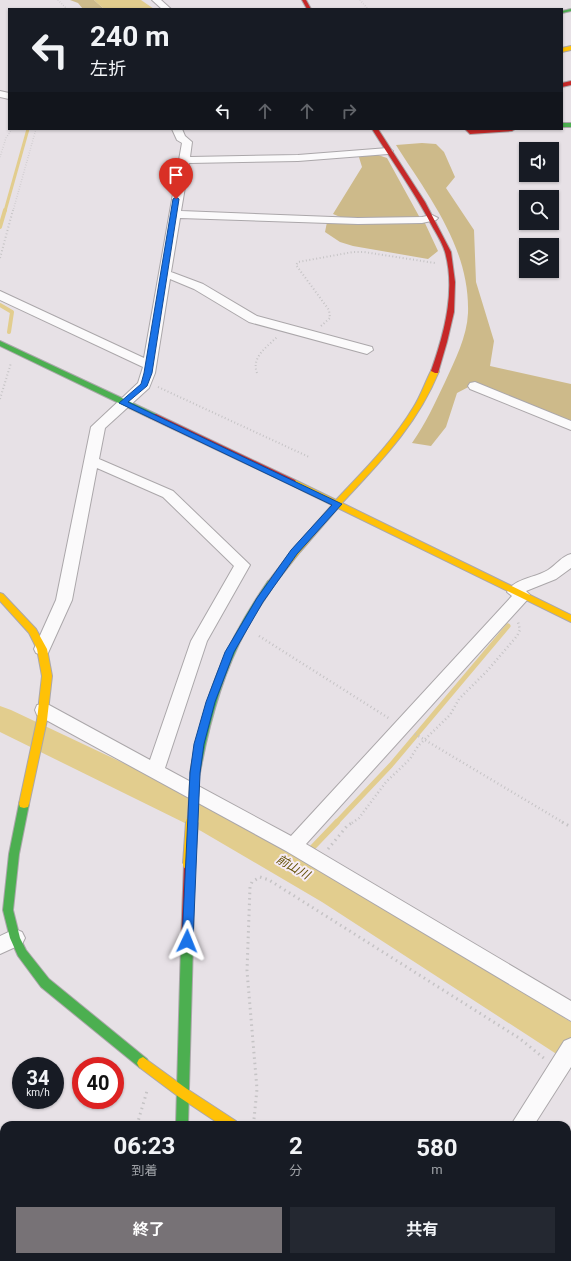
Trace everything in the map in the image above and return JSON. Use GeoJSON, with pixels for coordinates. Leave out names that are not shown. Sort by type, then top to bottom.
{"type":"FeatureCollection","features":[{"type":"Feature","properties":{"kind":"street"},"geometry":{"type":"LineString","coordinates":[[156,0],[166,8]]}},
{"type":"Feature","properties":{"kind":"street"},"geometry":{"type":"LineString","coordinates":[[177,130],[181,138],[187,142]]}},
{"type":"Feature","properties":{"kind":"street"},"geometry":{"type":"LineString","coordinates":[[42,649],[64,600],[98,426],[144,385],[149,365],[189,130]]}},
{"type":"Feature","properties":{"kind":"street"},"geometry":{"type":"LineString","coordinates":[[182,1121],[189,864],[195,773],[199,744],[211,702],[229,652],[260,600],[294,552],[391,444],[417,410],[434,376],[451,315],[452,286],[448,252],[432,218],[376,130]]}},
{"type":"Feature","properties":{"kind":"street"},"geometry":{"type":"LineString","coordinates":[[469,130],[470,132],[498,130]]}},
{"type":"Feature","properties":{"kind":"street"},"geometry":{"type":"LineString","coordinates":[[184,160],[298,158],[388,151]]}},
{"type":"Feature","properties":{"kind":"street"},"geometry":{"type":"LineString","coordinates":[[174,214],[358,221],[422,220],[432,218]]}},
{"type":"Feature","properties":{"kind":"street"},"geometry":{"type":"LineString","coordinates":[[165,274],[174,275],[188,281],[253,319],[367,350]]}},
{"type":"Feature","properties":{"kind":"street"},"geometry":{"type":"LineString","coordinates":[[0,295],[149,365]]}},
{"type":"Feature","properties":{"kind":"street"},"geometry":{"type":"LineString","coordinates":[[0,343],[123,403],[338,504],[516,598],[571,619]]}},
{"type":"Feature","properties":{"kind":"street"},"geometry":{"type":"LineString","coordinates":[[475,386],[571,426]]}},
{"type":"Feature","properties":{"kind":"street"},"geometry":{"type":"LineString","coordinates":[[92,461],[168,494],[242,565],[199,641],[155,770]]}},
{"type":"Feature","properties":{"kind":"street"},"geometry":{"type":"LineString","coordinates":[[293,846],[516,598],[521,587],[562,568],[571,559]]}},
{"type":"Feature","properties":{"kind":"street"},"geometry":{"type":"LineString","coordinates":[[0,596],[33,631],[42,649],[47,676],[42,715],[14,854],[8,910],[8,942],[22,953],[45,983],[183,1094],[226,1121]]}},
{"type":"Feature","properties":{"kind":"street"},"geometry":{"type":"LineString","coordinates":[[42,715],[155,770],[318,860],[571,1012]]}},
{"type":"Feature","properties":{"kind":"street"},"geometry":{"type":"LineString","coordinates":[[525,1121],[564,1059]]}},
{"type":"Feature","properties":{"kind":"path"},"geometry":{"type":"LineString","coordinates":[[58,0],[66,8]]}},
{"type":"Feature","properties":{"kind":"path"},"geometry":{"type":"LineString","coordinates":[[360,0],[367,8]]}},
{"type":"Feature","properties":{"kind":"path"},"geometry":{"type":"LineString","coordinates":[[0,157],[6,138],[11,130]]}},
{"type":"Feature","properties":{"kind":"path"},"geometry":{"type":"LineString","coordinates":[[0,258],[36,130]]}},
{"type":"Feature","properties":{"kind":"path"},"geometry":{"type":"LineString","coordinates":[[312,334],[330,318],[329,310],[296,265],[298,262],[332,255],[364,252],[450,264]]}},
{"type":"Feature","properties":{"kind":"path"},"geometry":{"type":"LineString","coordinates":[[257,373],[255,368],[257,356],[283,331],[284,327]]}},
{"type":"Feature","properties":{"kind":"path"},"geometry":{"type":"LineString","coordinates":[[0,399],[9,366],[15,358],[22,354]]}},
{"type":"Feature","properties":{"kind":"path"},"geometry":{"type":"LineString","coordinates":[[144,385],[156,386],[171,392],[310,457]]}},
{"type":"Feature","properties":{"kind":"path"},"geometry":{"type":"LineString","coordinates":[[318,860],[347,826],[359,818],[386,782],[410,760],[418,746],[450,715],[459,699],[487,671],[517,636],[520,630],[515,611],[516,598]]}},
{"type":"Feature","properties":{"kind":"path"},"geometry":{"type":"LineString","coordinates":[[253,1121],[255,1116],[257,1089],[247,971],[250,887],[252,882],[260,877],[269,880],[519,1038],[564,1059]]}},
{"type":"Feature","properties":{"kind":"path"},"geometry":{"type":"LineString","coordinates":[[138,1121],[153,1071]]}},
{"type":"Feature","properties":{"kind":"shaded area"},"geometry":{"type":"Polygon","coordinates":[[[70,0],[94,0],[103,8],[82,8],[78,3],[70,0]]]}},
{"type":"Feature","properties":{"kind":"shaded area"},"geometry":{"type":"Polygon","coordinates":[[[94,0],[141,0],[153,8],[103,8],[94,0]]]}},
{"type":"Feature","properties":{"kind":"shaded area"},"geometry":{"type":"Polygon","coordinates":[[[422,143],[436,144],[444,152],[455,177],[446,188],[474,230],[476,282],[494,341],[490,366],[571,384],[571,423],[476,383],[457,393],[446,427],[431,446],[412,443],[430,413],[456,357],[463,340],[468,313],[467,289],[455,245],[434,204],[396,145],[422,143]]]}},
{"type":"Feature","properties":{"kind":"shaded area"},"geometry":{"type":"Polygon","coordinates":[[[358,154],[378,155],[387,158],[420,218],[345,219],[333,214],[362,167],[358,154]]]}},
{"type":"Feature","properties":{"kind":"shaded area"},"geometry":{"type":"Polygon","coordinates":[[[424,221],[438,251],[428,259],[353,246],[340,242],[325,232],[327,222],[424,221]]]}},
{"type":"Feature","properties":{"kind":"waterway"},"geometry":{"type":"LineString","coordinates":[[5,211],[28,130]]}},
{"type":"Feature","properties":{"kind":"waterway"},"geometry":{"type":"LineString","coordinates":[[0,227],[5,210]]}},
{"type":"Feature","properties":{"kind":"waterway","name":"前山川"},"geometry":{"type":"LineString","coordinates":[[0,305],[12,312],[9,332]]}},
{"type":"Feature","properties":{"kind":"waterway"},"geometry":{"type":"LineString","coordinates":[[336,823],[391,765],[508,626]]}},
{"type":"Feature","properties":{"kind":"waterway","name":"前山川"},"geometry":{"type":"LineString","coordinates":[[0,718],[213,821],[334,892],[571,1043]]}},
{"type":"Feature","properties":{"kind":"waterway"},"geometry":{"type":"LineString","coordinates":[[293,868],[337,822]]}},
{"type":"Feature","properties":{"kind":"traffic: fast"},"geometry":{"type":"LineString","coordinates":[[563,12],[571,10]]}},
{"type":"Feature","properties":{"kind":"traffic: fast"},"geometry":{"type":"LineString","coordinates":[[563,125],[571,125]]}},
{"type":"Feature","properties":{"kind":"traffic: fast"},"geometry":{"type":"LineString","coordinates":[[0,343],[153,416]]}},
{"type":"Feature","properties":{"kind":"traffic: fast"},"geometry":{"type":"LineString","coordinates":[[195,773],[206,721],[221,673],[242,628],[271,583]]}},
{"type":"Feature","properties":{"kind":"traffic: fast"},"geometry":{"type":"LineString","coordinates":[[24,804],[14,854],[8,910],[15,938],[22,953],[45,983],[143,1063]]}},
{"type":"Feature","properties":{"kind":"traffic: fast"},"geometry":{"type":"LineString","coordinates":[[182,1121],[187,943]]}},
{"type":"Feature","properties":{"kind":"traffic: slow"},"geometry":{"type":"LineString","coordinates":[[563,50],[571,48]]}},
{"type":"Feature","properties":{"kind":"traffic: slow"},"geometry":{"type":"LineString","coordinates":[[271,583],[314,530],[395,440],[418,407],[435,371]]}},
{"type":"Feature","properties":{"kind":"traffic: slow"},"geometry":{"type":"LineString","coordinates":[[292,482],[571,619]]}},
{"type":"Feature","properties":{"kind":"traffic: slow"},"geometry":{"type":"LineString","coordinates":[[0,596],[33,631],[42,649],[47,676],[42,720],[24,804]]}},
{"type":"Feature","properties":{"kind":"traffic: slow"},"geometry":{"type":"LineString","coordinates":[[189,864],[195,773]]}},
{"type":"Feature","properties":{"kind":"traffic: slow"},"geometry":{"type":"LineString","coordinates":[[143,1063],[183,1093],[226,1121]]}},
{"type":"Feature","properties":{"kind":"traffic: jam"},"geometry":{"type":"LineString","coordinates":[[304,0],[308,8]]}},
{"type":"Feature","properties":{"kind":"traffic: jam"},"geometry":{"type":"LineString","coordinates":[[563,85],[571,83]]}},
{"type":"Feature","properties":{"kind":"traffic: jam"},"geometry":{"type":"LineString","coordinates":[[376,130],[422,202],[448,252],[451,267],[452,297],[444,342],[435,371]]}},
{"type":"Feature","properties":{"kind":"traffic: jam"},"geometry":{"type":"LineString","coordinates":[[469,130],[470,132],[498,130]]}},
{"type":"Feature","properties":{"kind":"traffic: jam"},"geometry":{"type":"LineString","coordinates":[[153,416],[292,482]]}},
{"type":"Feature","properties":{"kind":"traffic: jam"},"geometry":{"type":"LineString","coordinates":[[187,943],[189,864]]}},
{"type":"Feature","properties":{"kind":"route"},"geometry":{"type":"LineString","coordinates":[[176,199],[148,373],[144,385],[123,403],[338,504],[294,552],[260,600],[229,652],[211,702],[199,744],[195,773],[189,864],[187,941]]}}]}
